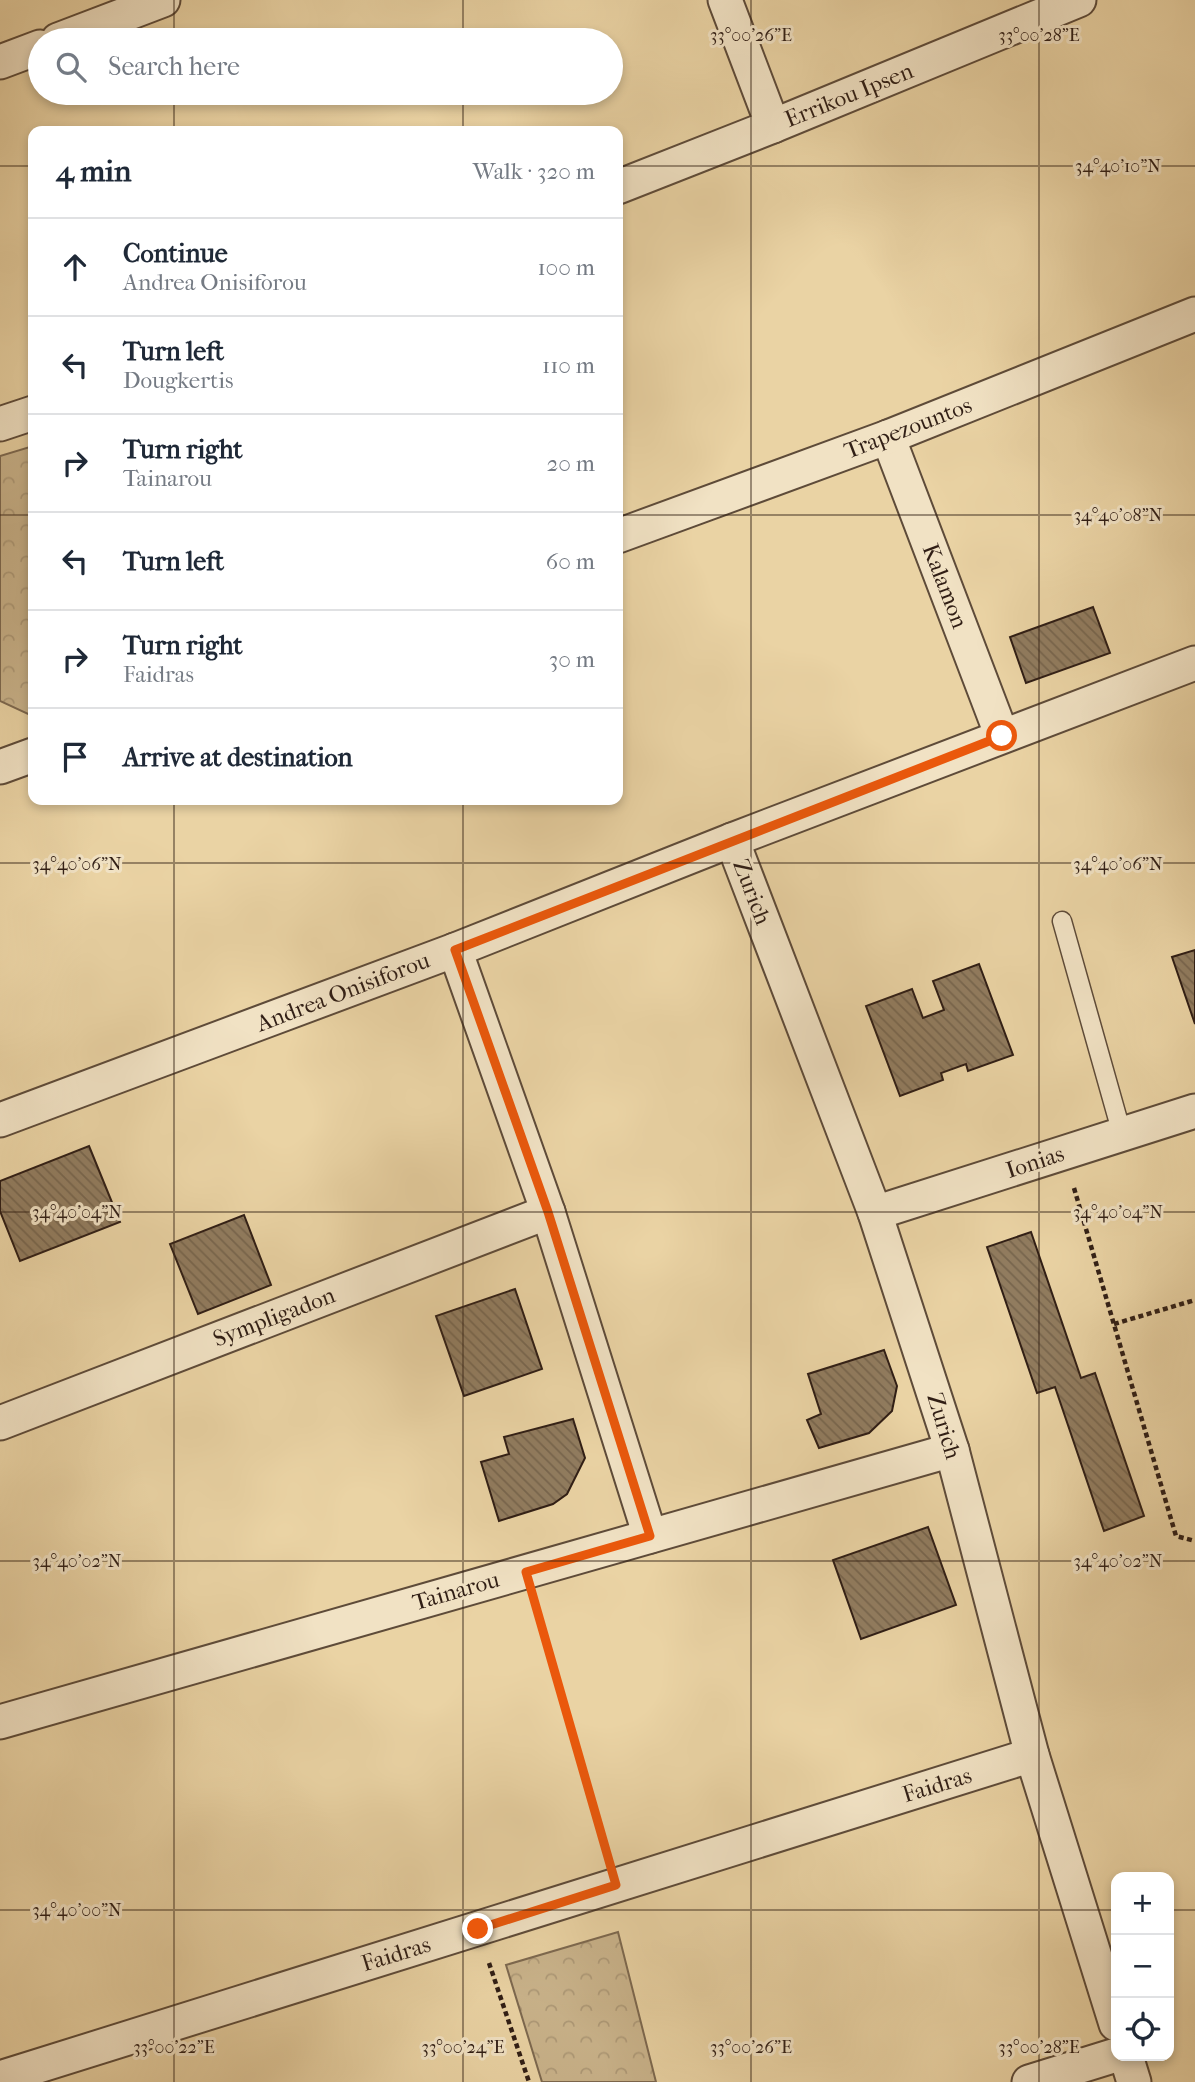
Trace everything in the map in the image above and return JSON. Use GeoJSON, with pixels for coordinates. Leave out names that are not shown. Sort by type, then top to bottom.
{"type":"FeatureCollection","features":[{"type":"Feature","properties":{"kind":"street"},"geometry":{"type":"LineString","coordinates":[[90,28],[163,0]]}},
{"type":"Feature","properties":{"kind":"street"},"geometry":{"type":"LineString","coordinates":[[725,0],[773,126]]}},
{"type":"Feature","properties":{"kind":"street","name":"Errikou Ipsen"},"geometry":{"type":"LineString","coordinates":[[623,185],[1079,0]]}},
{"type":"Feature","properties":{"kind":"street"},"geometry":{"type":"LineString","coordinates":[[0,62],[28,52]]}},
{"type":"Feature","properties":{"kind":"street","name":"Trapezountos"},"geometry":{"type":"LineString","coordinates":[[623,534],[888,437],[1195,314]]}},
{"type":"Feature","properties":{"kind":"street"},"geometry":{"type":"LineString","coordinates":[[0,424],[28,415]]}},
{"type":"Feature","properties":{"kind":"street","name":"Kalamon"},"geometry":{"type":"LineString","coordinates":[[888,437],[1002,736]]}},
{"type":"Feature","properties":{"kind":"street","name":"Andrea Onisiforou"},"geometry":{"type":"LineString","coordinates":[[0,1121],[455,950],[732,840],[1195,663]]}},
{"type":"Feature","properties":{"kind":"street"},"geometry":{"type":"LineString","coordinates":[[0,767],[28,757]]}},
{"type":"Feature","properties":{"kind":"street","name":"Zurich"},"geometry":{"type":"LineString","coordinates":[[732,840],[875,1213],[952,1450],[1032,1755],[1111,2008]]}},
{"type":"Feature","properties":{"kind":"street"},"geometry":{"type":"LineString","coordinates":[[455,950],[548,1212],[650,1536]]}},
{"type":"Feature","properties":{"kind":"street","name":"Ionias"},"geometry":{"type":"LineString","coordinates":[[875,1213],[1195,1111]]}},
{"type":"Feature","properties":{"kind":"street","name":"Sympligadon"},"geometry":{"type":"LineString","coordinates":[[0,1423],[548,1212]]}},
{"type":"Feature","properties":{"kind":"street","name":"Tainarou"},"geometry":{"type":"LineString","coordinates":[[0,1722],[952,1450]]}},
{"type":"Feature","properties":{"kind":"street","name":"Faidras"},"geometry":{"type":"LineString","coordinates":[[0,2078],[1032,1755]]}},
{"type":"Feature","properties":{"kind":"street"},"geometry":{"type":"LineString","coordinates":[[1029,2082],[1111,2057]]}},
{"type":"Feature","properties":{"kind":"street"},"geometry":{"type":"LineString","coordinates":[[1128,2061],[1134,2082]]}},
{"type":"Feature","properties":{"kind":"lane"},"geometry":{"type":"LineString","coordinates":[[1062,921],[1122,1134]]}},
{"type":"Feature","properties":{"kind":"path"},"geometry":{"type":"LineString","coordinates":[[1064,1153],[1176,1536],[1195,1541]]}},
{"type":"Feature","properties":{"kind":"path"},"geometry":{"type":"LineString","coordinates":[[1114,1324],[1195,1300]]}},
{"type":"Feature","properties":{"kind":"path"},"geometry":{"type":"LineString","coordinates":[[526,1572],[616,1885]]}},
{"type":"Feature","properties":{"kind":"path"},"geometry":{"type":"LineString","coordinates":[[478,1929],[529,2082]]}},
{"type":"Feature","properties":{"kind":"green space"},"geometry":{"type":"Polygon","coordinates":[[[28,448],[28,714],[0,701],[0,456],[28,448]]]}},
{"type":"Feature","properties":{"kind":"green space"},"geometry":{"type":"Polygon","coordinates":[[[618,1932],[656,2082],[542,2082],[506,1965],[618,1932]]]}},
{"type":"Feature","properties":{"kind":"building"},"geometry":{"type":"Polygon","coordinates":[[[1093,607],[1110,653],[1026,683],[1010,637],[1093,607]]]}},
{"type":"Feature","properties":{"kind":"building"},"geometry":{"type":"Polygon","coordinates":[[[1195,950],[1195,1024],[1172,957],[1195,950]]]}},
{"type":"Feature","properties":{"kind":"building"},"geometry":{"type":"Polygon","coordinates":[[[979,964],[1013,1055],[968,1071],[966,1064],[941,1073],[943,1080],[900,1096],[866,1006],[912,989],[923,1018],[944,1010],[933,981],[979,964]]]}},
{"type":"Feature","properties":{"kind":"building"},"geometry":{"type":"Polygon","coordinates":[[[89,1146],[120,1222],[20,1261],[0,1211],[0,1181],[89,1146]]]}},
{"type":"Feature","properties":{"kind":"building"},"geometry":{"type":"Polygon","coordinates":[[[244,1215],[271,1285],[198,1314],[170,1244],[244,1215]]]}},
{"type":"Feature","properties":{"kind":"building"},"geometry":{"type":"Polygon","coordinates":[[[1031,1232],[1081,1378],[1095,1373],[1144,1516],[1104,1531],[1055,1387],[1037,1393],[987,1247],[1031,1232]]]}},
{"type":"Feature","properties":{"kind":"building"},"geometry":{"type":"Polygon","coordinates":[[[515,1289],[542,1369],[464,1396],[436,1316],[515,1289]]]}},
{"type":"Feature","properties":{"kind":"building"},"geometry":{"type":"Polygon","coordinates":[[[884,1350],[897,1386],[892,1411],[869,1433],[819,1448],[807,1420],[821,1414],[808,1374],[884,1350]]]}},
{"type":"Feature","properties":{"kind":"building"},"geometry":{"type":"Polygon","coordinates":[[[573,1419],[585,1458],[567,1494],[553,1504],[499,1521],[481,1462],[509,1454],[504,1437],[573,1419]]]}},
{"type":"Feature","properties":{"kind":"building"},"geometry":{"type":"Polygon","coordinates":[[[928,1527],[956,1605],[861,1639],[833,1560],[928,1527]]]}},
{"type":"Feature","properties":{"kind":"route"},"geometry":{"type":"LineString","coordinates":[[478,1929],[616,1885],[526,1572],[650,1536],[548,1212],[455,950],[1002,736]]}}]}
